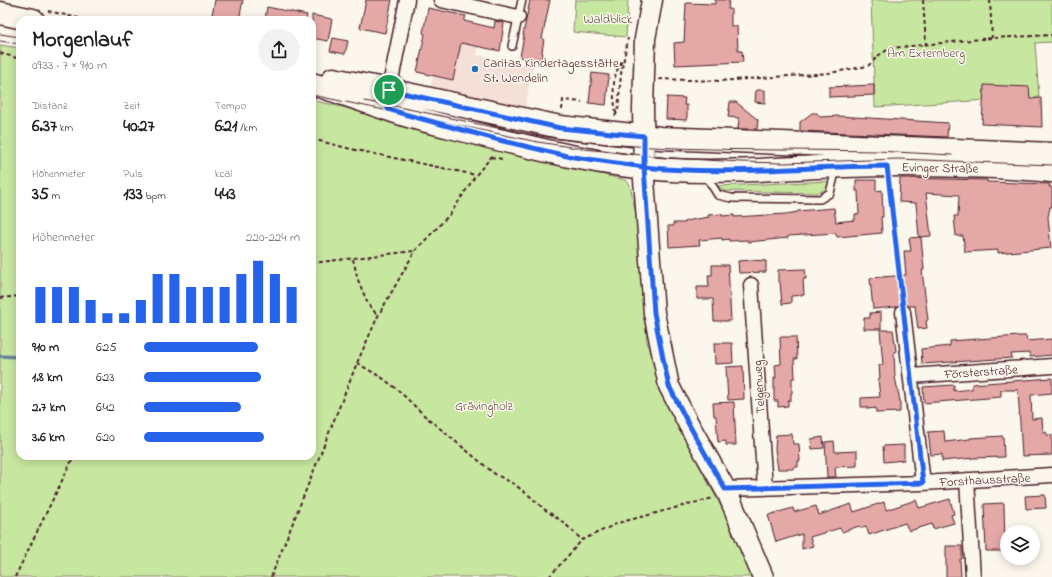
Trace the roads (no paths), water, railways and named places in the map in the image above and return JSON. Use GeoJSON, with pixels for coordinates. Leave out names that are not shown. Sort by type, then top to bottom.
{"type":"FeatureCollection","features":[{"type":"Feature","properties":{"kind":"main road"},"geometry":{"type":"LineString","coordinates":[[652,0],[645,39],[643,78],[644,167],[654,313],[669,386],[726,491],[764,577]]}},
{"type":"Feature","properties":{"kind":"main road"},"geometry":{"type":"LineString","coordinates":[[0,13],[16,16]]}},
{"type":"Feature","properties":{"kind":"main road","name":"Evinger Straße"},"geometry":{"type":"LineString","coordinates":[[316,77],[389,100],[404,114],[503,141],[567,156],[644,167],[671,170],[763,171],[887,166],[971,167],[1052,171]]}},
{"type":"Feature","properties":{"kind":"main road","name":"Evinger Straße"},"geometry":{"type":"LineString","coordinates":[[316,85],[389,100],[560,128],[671,139],[1052,154]]}},
{"type":"Feature","properties":{"kind":"street"},"geometry":{"type":"LineString","coordinates":[[389,100],[407,0]]}},
{"type":"Feature","properties":{"kind":"street"},"geometry":{"type":"LineString","coordinates":[[441,0],[518,17]]}},
{"type":"Feature","properties":{"kind":"street","name":"Telgenweg"},"geometry":{"type":"LineString","coordinates":[[752,285],[765,488]]}},
{"type":"Feature","properties":{"kind":"street"},"geometry":{"type":"LineString","coordinates":[[903,312],[923,483]]}},
{"type":"Feature","properties":{"kind":"street","name":"Försterstraße"},"geometry":{"type":"LineString","coordinates":[[910,376],[1052,366]]}},
{"type":"Feature","properties":{"kind":"street","name":"Forsthausstraße"},"geometry":{"type":"LineString","coordinates":[[726,491],[765,488],[923,483],[1052,475]]}},
{"type":"Feature","properties":{"kind":"street"},"geometry":{"type":"LineString","coordinates":[[967,480],[973,577]]}},
{"type":"Feature","properties":{"kind":"lane"},"geometry":{"type":"LineString","coordinates":[[512,46],[522,0]]}},
{"type":"Feature","properties":{"kind":"lane"},"geometry":{"type":"LineString","coordinates":[[703,170],[718,195],[731,198],[820,199],[830,193],[836,167]]}},
{"type":"Feature","properties":{"kind":"waterway"},"geometry":{"type":"LineString","coordinates":[[0,356],[16,357]]}},
{"type":"Feature","properties":{"kind":"tram line"},"geometry":{"type":"LineString","coordinates":[[0,34],[16,36]]}},
{"type":"Feature","properties":{"kind":"tram line"},"geometry":{"type":"LineString","coordinates":[[0,41],[16,43]]}},
{"type":"Feature","properties":{"kind":"tram line"},"geometry":{"type":"LineString","coordinates":[[316,96],[538,142],[584,149],[671,158],[783,163],[898,159],[1052,165]]}},
{"type":"Feature","properties":{"kind":"tram line"},"geometry":{"type":"LineString","coordinates":[[364,101],[522,133],[613,145],[726,149],[877,151],[952,155]]}},
{"type":"Feature","properties":{"kind":"place","name":"Caritas Kindertagesstätte St. Wendelin"},"geometry":{"type":"Point","coordinates":[475,69]}},
{"type":"Feature","properties":{"kind":"park label","name":"Waldblick"},"geometry":{"type":"Point","coordinates":[608,18]}},
{"type":"Feature","properties":{"kind":"park label","name":"Am Externberg"},"geometry":{"type":"Point","coordinates":[926,52]}},
{"type":"Feature","properties":{"kind":"park label","name":"Grävingholz"},"geometry":{"type":"Point","coordinates":[484,405]}}]}
